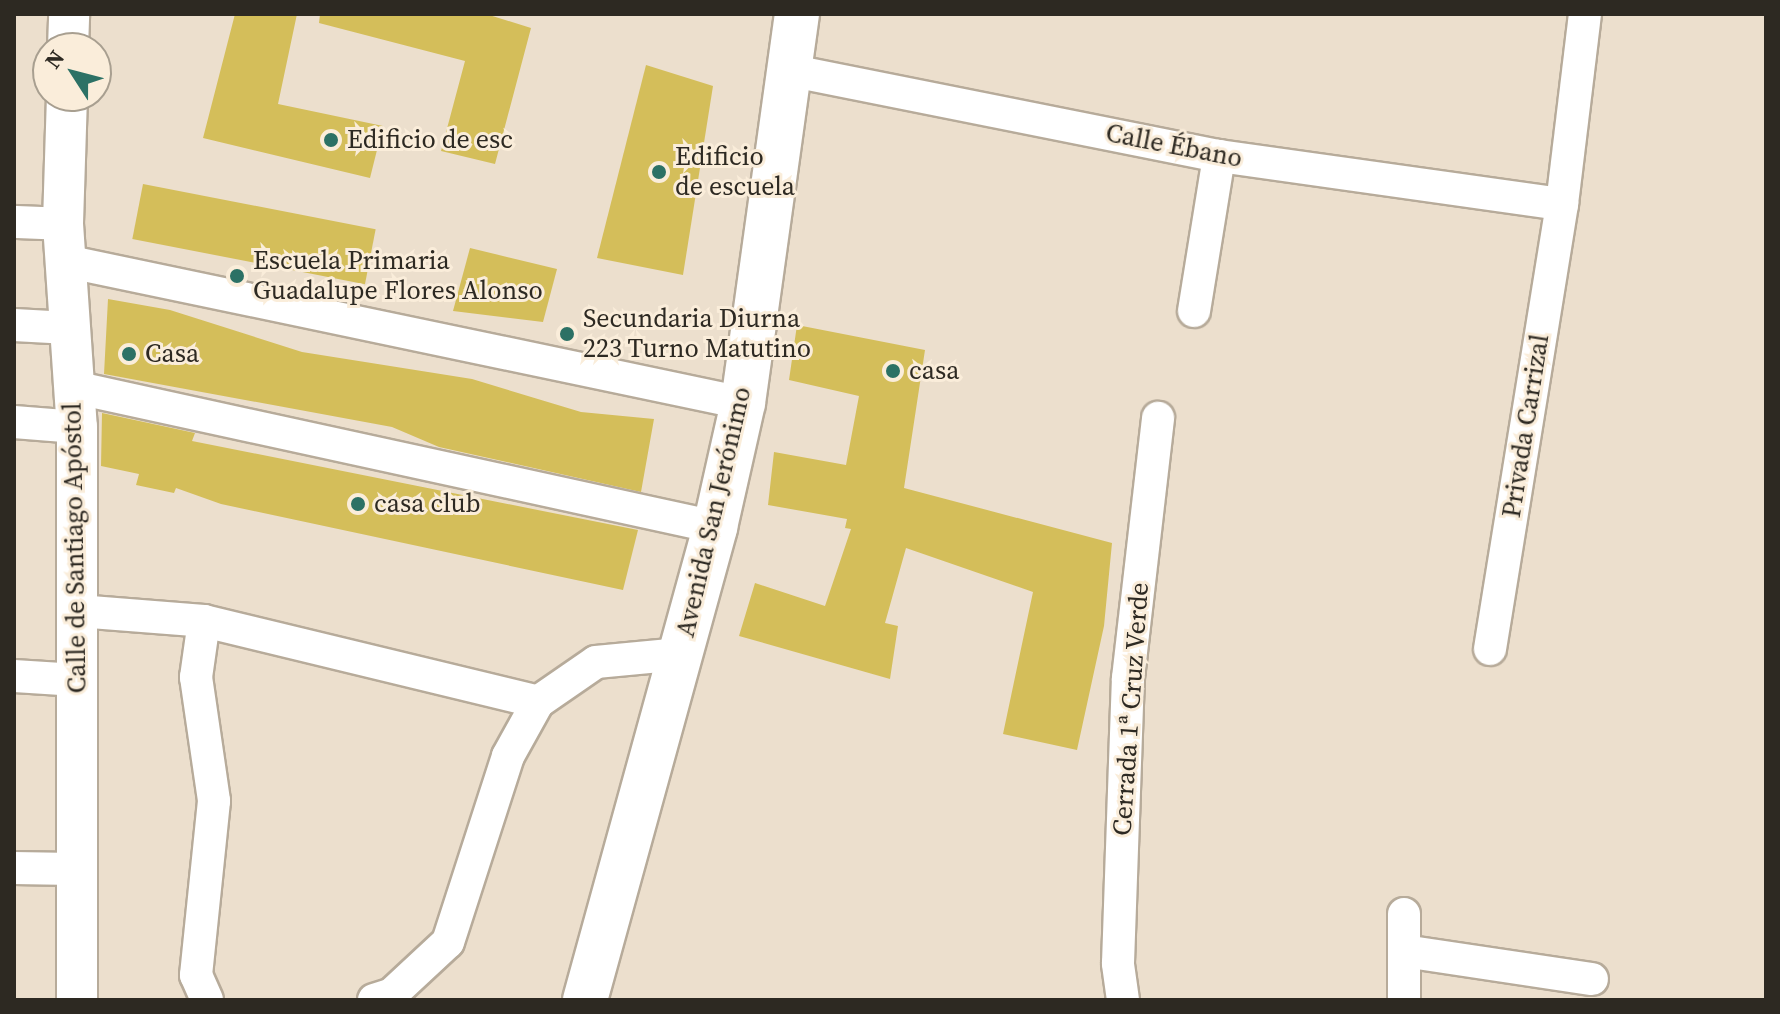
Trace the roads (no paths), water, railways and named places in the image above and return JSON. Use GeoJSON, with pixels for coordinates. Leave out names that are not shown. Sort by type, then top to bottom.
{"type":"FeatureCollection","features":[{"type":"Feature","properties":{"kind":"main road","name":"Avenida San Jerónimo"},"geometry":{"type":"LineString","coordinates":[[585,1000],[715,527],[743,403],[797,14]]}},
{"type":"Feature","properties":{"kind":"street","name":"Privada Carrizal"},"geometry":{"type":"LineString","coordinates":[[1490,649],[1562,204],[1585,14]]}},
{"type":"Feature","properties":{"kind":"street","name":"Calle Ébano"},"geometry":{"type":"LineString","coordinates":[[788,70],[1219,156],[1562,204]]}},
{"type":"Feature","properties":{"kind":"street","name":"Calle de Santiago Apóstol"},"geometry":{"type":"LineString","coordinates":[[67,112],[64,243],[77,427],[74,869],[77,1000]]}},
{"type":"Feature","properties":{"kind":"street"},"geometry":{"type":"LineString","coordinates":[[1194,311],[1219,156]]}},
{"type":"Feature","properties":{"kind":"street"},"geometry":{"type":"LineString","coordinates":[[14,222],[64,243],[743,403]]}},
{"type":"Feature","properties":{"kind":"street"},"geometry":{"type":"LineString","coordinates":[[14,325],[69,328]]}},
{"type":"Feature","properties":{"kind":"street"},"geometry":{"type":"LineString","coordinates":[[73,387],[715,527]]}},
{"type":"Feature","properties":{"kind":"street","name":"Cerrada 1ª Cruz Verde"},"geometry":{"type":"LineString","coordinates":[[1123,1000],[1118,963],[1128,678],[1158,418]]}},
{"type":"Feature","properties":{"kind":"street"},"geometry":{"type":"LineString","coordinates":[[14,422],[77,427]]}},
{"type":"Feature","properties":{"kind":"street"},"geometry":{"type":"LineString","coordinates":[[78,611],[204,621],[538,702]]}},
{"type":"Feature","properties":{"kind":"street"},"geometry":{"type":"LineString","coordinates":[[204,621],[196,677],[214,801],[196,975],[207,1000]]}},
{"type":"Feature","properties":{"kind":"street"},"geometry":{"type":"LineString","coordinates":[[374,1000],[392,994],[448,942],[508,756],[538,702],[596,662],[681,654]]}},
{"type":"Feature","properties":{"kind":"street"},"geometry":{"type":"LineString","coordinates":[[14,676],[77,680]]}},
{"type":"Feature","properties":{"kind":"street"},"geometry":{"type":"LineString","coordinates":[[14,868],[74,869]]}},
{"type":"Feature","properties":{"kind":"street"},"geometry":{"type":"LineString","coordinates":[[1404,914],[1404,1000]]}},
{"type":"Feature","properties":{"kind":"street"},"geometry":{"type":"LineString","coordinates":[[1404,951],[1592,979]]}},
{"type":"Feature","properties":{"kind":"place","name":"Edificio de esc"},"geometry":{"type":"Point","coordinates":[331,140]}},
{"type":"Feature","properties":{"kind":"place","name":"Edificio de escuela"},"geometry":{"type":"Point","coordinates":[659,172]}},
{"type":"Feature","properties":{"kind":"place","name":"Escuela Primaria Guadalupe Flores Alonso"},"geometry":{"type":"Point","coordinates":[237,276]}},
{"type":"Feature","properties":{"kind":"place","name":"Secundaria Diurna 223 Turno Matutino"},"geometry":{"type":"Point","coordinates":[567,334]}},
{"type":"Feature","properties":{"kind":"place","name":"Casa"},"geometry":{"type":"Point","coordinates":[129,354]}},
{"type":"Feature","properties":{"kind":"place","name":"casa"},"geometry":{"type":"Point","coordinates":[893,371]}},
{"type":"Feature","properties":{"kind":"place","name":"casa club"},"geometry":{"type":"Point","coordinates":[358,504]}}]}
